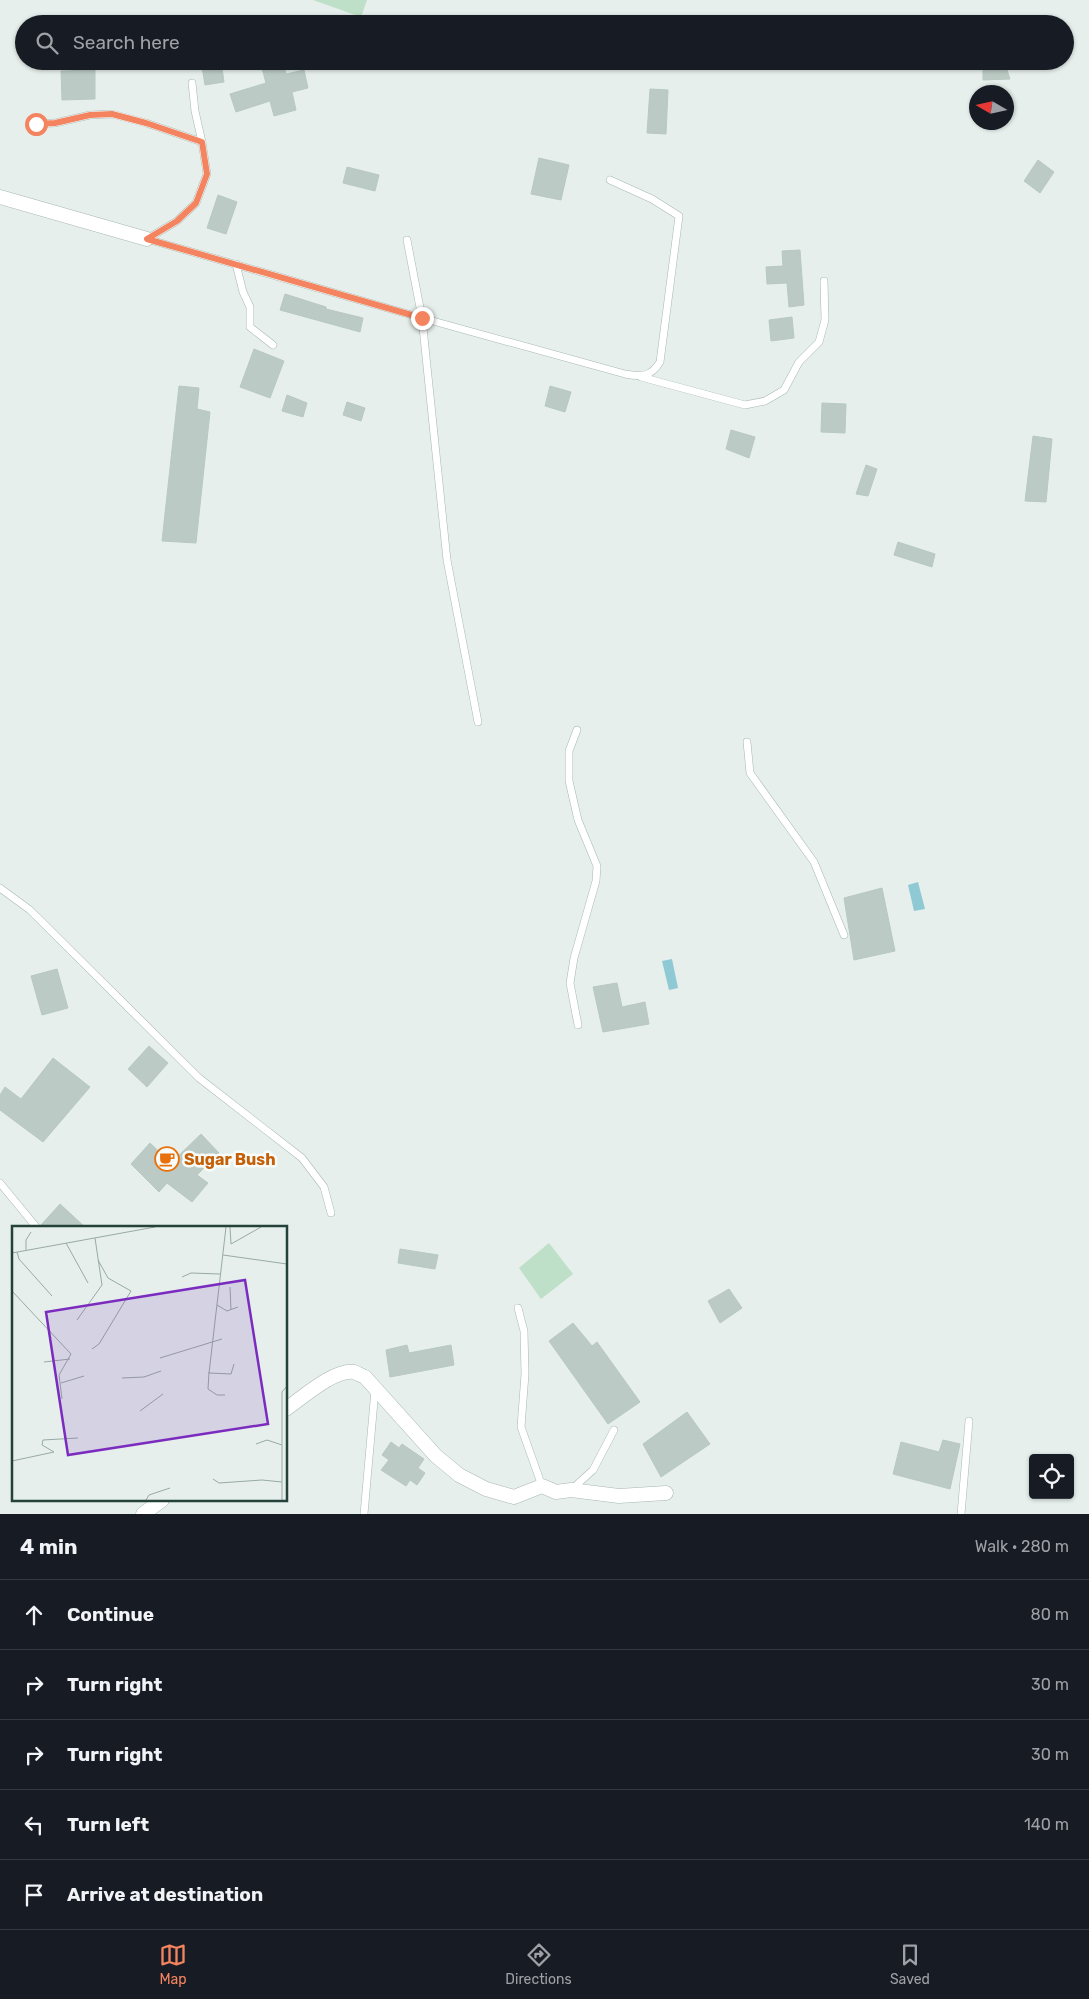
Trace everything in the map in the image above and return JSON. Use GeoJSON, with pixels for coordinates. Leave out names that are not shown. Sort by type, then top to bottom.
{"type":"FeatureCollection","features":[{"type":"Feature","properties":{"kind":"street"},"geometry":{"type":"LineString","coordinates":[[0,197],[147,239]]}},
{"type":"Feature","properties":{"kind":"street"},"geometry":{"type":"LineString","coordinates":[[288,1408],[331,1378],[354,1372],[365,1377],[436,1456],[459,1474],[486,1489],[514,1497],[542,1486],[556,1492],[571,1490],[619,1496],[666,1493]]}},
{"type":"Feature","properties":{"kind":"street"},"geometry":{"type":"LineString","coordinates":[[144,1514],[159,1502]]}},
{"type":"Feature","properties":{"kind":"lane"},"geometry":{"type":"LineString","coordinates":[[147,239],[177,221],[196,203],[207,174],[192,84]]}},
{"type":"Feature","properties":{"kind":"lane"},"geometry":{"type":"LineString","coordinates":[[36,124],[55,123],[90,115],[112,114],[146,123],[202,142]]}},
{"type":"Feature","properties":{"kind":"lane"},"geometry":{"type":"LineString","coordinates":[[610,180],[652,199],[679,216],[660,362],[655,371],[646,376],[636,376]]}},
{"type":"Feature","properties":{"kind":"lane"},"geometry":{"type":"LineString","coordinates":[[147,239],[422,318],[745,405],[765,401],[784,390],[799,362],[819,342],[825,320],[824,281]]}},
{"type":"Feature","properties":{"kind":"lane"},"geometry":{"type":"LineString","coordinates":[[407,240],[422,318],[448,560],[478,722]]}},
{"type":"Feature","properties":{"kind":"lane"},"geometry":{"type":"LineString","coordinates":[[236,264],[243,292],[250,307],[250,327],[273,345]]}},
{"type":"Feature","properties":{"kind":"lane"},"geometry":{"type":"LineString","coordinates":[[577,730],[569,752],[569,781],[578,820],[597,866],[596,881],[574,958],[570,983],[578,1025]]}},
{"type":"Feature","properties":{"kind":"lane"},"geometry":{"type":"LineString","coordinates":[[747,742],[750,773],[814,862],[844,935]]}},
{"type":"Feature","properties":{"kind":"lane"},"geometry":{"type":"LineString","coordinates":[[0,888],[30,910],[199,1078],[302,1158],[324,1188],[331,1213]]}},
{"type":"Feature","properties":{"kind":"lane"},"geometry":{"type":"LineString","coordinates":[[0,1183],[35,1226]]}},
{"type":"Feature","properties":{"kind":"lane"},"geometry":{"type":"LineString","coordinates":[[518,1308],[524,1330],[525,1374],[521,1427],[542,1486]]}},
{"type":"Feature","properties":{"kind":"lane"},"geometry":{"type":"LineString","coordinates":[[364,1514],[375,1388]]}},
{"type":"Feature","properties":{"kind":"lane"},"geometry":{"type":"LineString","coordinates":[[961,1514],[969,1421]]}},
{"type":"Feature","properties":{"kind":"lane"},"geometry":{"type":"LineString","coordinates":[[571,1490],[593,1470],[614,1430]]}},
{"type":"Feature","properties":{"kind":"green space"},"geometry":{"type":"Polygon","coordinates":[[[313,0],[367,0],[362,15],[355,15],[313,0]]]}},
{"type":"Feature","properties":{"kind":"green space"},"geometry":{"type":"Polygon","coordinates":[[[549,1243],[573,1274],[541,1299],[519,1268],[549,1243]]]}},
{"type":"Feature","properties":{"kind":"water"},"geometry":{"type":"Polygon","coordinates":[[[918,882],[925,909],[914,911],[908,885],[918,882]]]}},
{"type":"Feature","properties":{"kind":"water"},"geometry":{"type":"Polygon","coordinates":[[[672,959],[678,988],[669,990],[662,961],[672,959]]]}},
{"type":"Feature","properties":{"kind":"building"},"geometry":{"type":"Polygon","coordinates":[[[95,70],[95,99],[62,100],[61,71],[95,70]]]}},
{"type":"Feature","properties":{"kind":"building"},"geometry":{"type":"Polygon","coordinates":[[[202,70],[222,70],[224,82],[205,85],[202,70]]]}},
{"type":"Feature","properties":{"kind":"building"},"geometry":{"type":"Polygon","coordinates":[[[262,70],[285,70],[286,74],[304,70],[308,88],[292,92],[296,110],[274,116],[270,101],[236,112],[230,94],[266,83],[262,70]]]}},
{"type":"Feature","properties":{"kind":"building"},"geometry":{"type":"Polygon","coordinates":[[[983,70],[1007,70],[1010,79],[983,80],[983,70]]]}},
{"type":"Feature","properties":{"kind":"building"},"geometry":{"type":"Polygon","coordinates":[[[650,89],[668,90],[666,134],[647,133],[650,89]]]}},
{"type":"Feature","properties":{"kind":"building"},"geometry":{"type":"Polygon","coordinates":[[[539,158],[569,165],[561,200],[531,194],[539,158]]]}},
{"type":"Feature","properties":{"kind":"building"},"geometry":{"type":"Polygon","coordinates":[[[1038,160],[1054,172],[1040,193],[1024,181],[1038,160]]]}},
{"type":"Feature","properties":{"kind":"building"},"geometry":{"type":"Polygon","coordinates":[[[347,167],[379,175],[375,191],[343,183],[347,167]]]}},
{"type":"Feature","properties":{"kind":"building"},"geometry":{"type":"Polygon","coordinates":[[[218,195],[237,202],[226,234],[207,228],[218,195]]]}},
{"type":"Feature","properties":{"kind":"building"},"geometry":{"type":"Polygon","coordinates":[[[800,250],[804,305],[789,307],[787,283],[767,284],[766,267],[783,266],[782,251],[800,250]]]}},
{"type":"Feature","properties":{"kind":"building"},"geometry":{"type":"Polygon","coordinates":[[[285,294],[326,307],[326,309],[363,318],[360,332],[280,310],[285,294]]]}},
{"type":"Feature","properties":{"kind":"building"},"geometry":{"type":"Polygon","coordinates":[[[792,317],[794,338],[771,341],[769,320],[792,317]]]}},
{"type":"Feature","properties":{"kind":"building"},"geometry":{"type":"Polygon","coordinates":[[[254,349],[284,361],[270,398],[240,387],[254,349]]]}},
{"type":"Feature","properties":{"kind":"building"},"geometry":{"type":"Polygon","coordinates":[[[179,386],[199,388],[197,409],[210,412],[196,543],[162,541],[179,386]]]}},
{"type":"Feature","properties":{"kind":"building"},"geometry":{"type":"Polygon","coordinates":[[[550,386],[571,392],[565,412],[545,406],[550,386]]]}},
{"type":"Feature","properties":{"kind":"building"},"geometry":{"type":"Polygon","coordinates":[[[287,395],[307,403],[303,417],[282,411],[287,395]]]}},
{"type":"Feature","properties":{"kind":"building"},"geometry":{"type":"Polygon","coordinates":[[[347,402],[365,408],[361,421],[343,415],[347,402]]]}},
{"type":"Feature","properties":{"kind":"building"},"geometry":{"type":"Polygon","coordinates":[[[822,403],[846,404],[845,433],[821,432],[822,403]]]}},
{"type":"Feature","properties":{"kind":"building"},"geometry":{"type":"Polygon","coordinates":[[[731,430],[755,437],[749,458],[726,449],[731,430]]]}},
{"type":"Feature","properties":{"kind":"building"},"geometry":{"type":"Polygon","coordinates":[[[1033,436],[1052,439],[1046,502],[1025,501],[1033,436]]]}},
{"type":"Feature","properties":{"kind":"building"},"geometry":{"type":"Polygon","coordinates":[[[866,465],[877,469],[868,496],[856,494],[866,465]]]}},
{"type":"Feature","properties":{"kind":"building"},"geometry":{"type":"Polygon","coordinates":[[[898,542],[935,554],[932,567],[894,555],[898,542]]]}},
{"type":"Feature","properties":{"kind":"building"},"geometry":{"type":"Polygon","coordinates":[[[882,888],[895,951],[854,960],[844,898],[882,888]]]}},
{"type":"Feature","properties":{"kind":"building"},"geometry":{"type":"Polygon","coordinates":[[[57,969],[68,1008],[42,1015],[31,976],[57,969]]]}},
{"type":"Feature","properties":{"kind":"building"},"geometry":{"type":"Polygon","coordinates":[[[617,983],[622,1007],[645,1002],[649,1024],[603,1032],[593,987],[617,983]]]}},
{"type":"Feature","properties":{"kind":"building"},"geometry":{"type":"Polygon","coordinates":[[[149,1046],[168,1063],[147,1087],[128,1069],[149,1046]]]}},
{"type":"Feature","properties":{"kind":"building"},"geometry":{"type":"Polygon","coordinates":[[[53,1058],[90,1087],[43,1142],[0,1110],[0,1095],[5,1087],[21,1099],[53,1058]]]}},
{"type":"Feature","properties":{"kind":"building"},"geometry":{"type":"Polygon","coordinates":[[[201,1134],[219,1153],[197,1175],[208,1183],[192,1202],[167,1183],[159,1192],[131,1164],[150,1143],[171,1163],[201,1134]]]}},
{"type":"Feature","properties":{"kind":"building"},"geometry":{"type":"Polygon","coordinates":[[[60,1204],[84,1226],[41,1226],[60,1204]]]}},
{"type":"Feature","properties":{"kind":"building"},"geometry":{"type":"Polygon","coordinates":[[[400,1249],[438,1255],[435,1269],[398,1263],[400,1249]]]}},
{"type":"Feature","properties":{"kind":"building"},"geometry":{"type":"Polygon","coordinates":[[[729,1289],[742,1308],[720,1323],[708,1301],[729,1289]]]}},
{"type":"Feature","properties":{"kind":"building"},"geometry":{"type":"Polygon","coordinates":[[[573,1323],[592,1346],[597,1342],[640,1402],[608,1424],[549,1341],[573,1323]]]}},
{"type":"Feature","properties":{"kind":"building"},"geometry":{"type":"Polygon","coordinates":[[[407,1345],[409,1353],[451,1345],[454,1365],[390,1377],[386,1350],[407,1345]]]}},
{"type":"Feature","properties":{"kind":"building"},"geometry":{"type":"Polygon","coordinates":[[[687,1412],[710,1444],[661,1477],[643,1444],[687,1412]]]}},
{"type":"Feature","properties":{"kind":"building"},"geometry":{"type":"Polygon","coordinates":[[[943,1440],[960,1444],[950,1489],[893,1474],[901,1442],[939,1452],[943,1440]]]}},
{"type":"Feature","properties":{"kind":"building"},"geometry":{"type":"Polygon","coordinates":[[[391,1442],[399,1448],[402,1444],[424,1459],[418,1468],[425,1473],[417,1485],[410,1480],[406,1486],[381,1470],[389,1460],[382,1455],[391,1442]]]}},
{"type":"Feature","properties":{"kind":"place","name":"Sugar Bush"},"geometry":{"type":"Point","coordinates":[167,1159]}},
{"type":"Feature","properties":{"kind":"route"},"geometry":{"type":"LineString","coordinates":[[36,124],[55,123],[90,115],[112,114],[146,123],[202,142],[207,174],[196,203],[177,221],[147,239],[422,318]]}}]}
